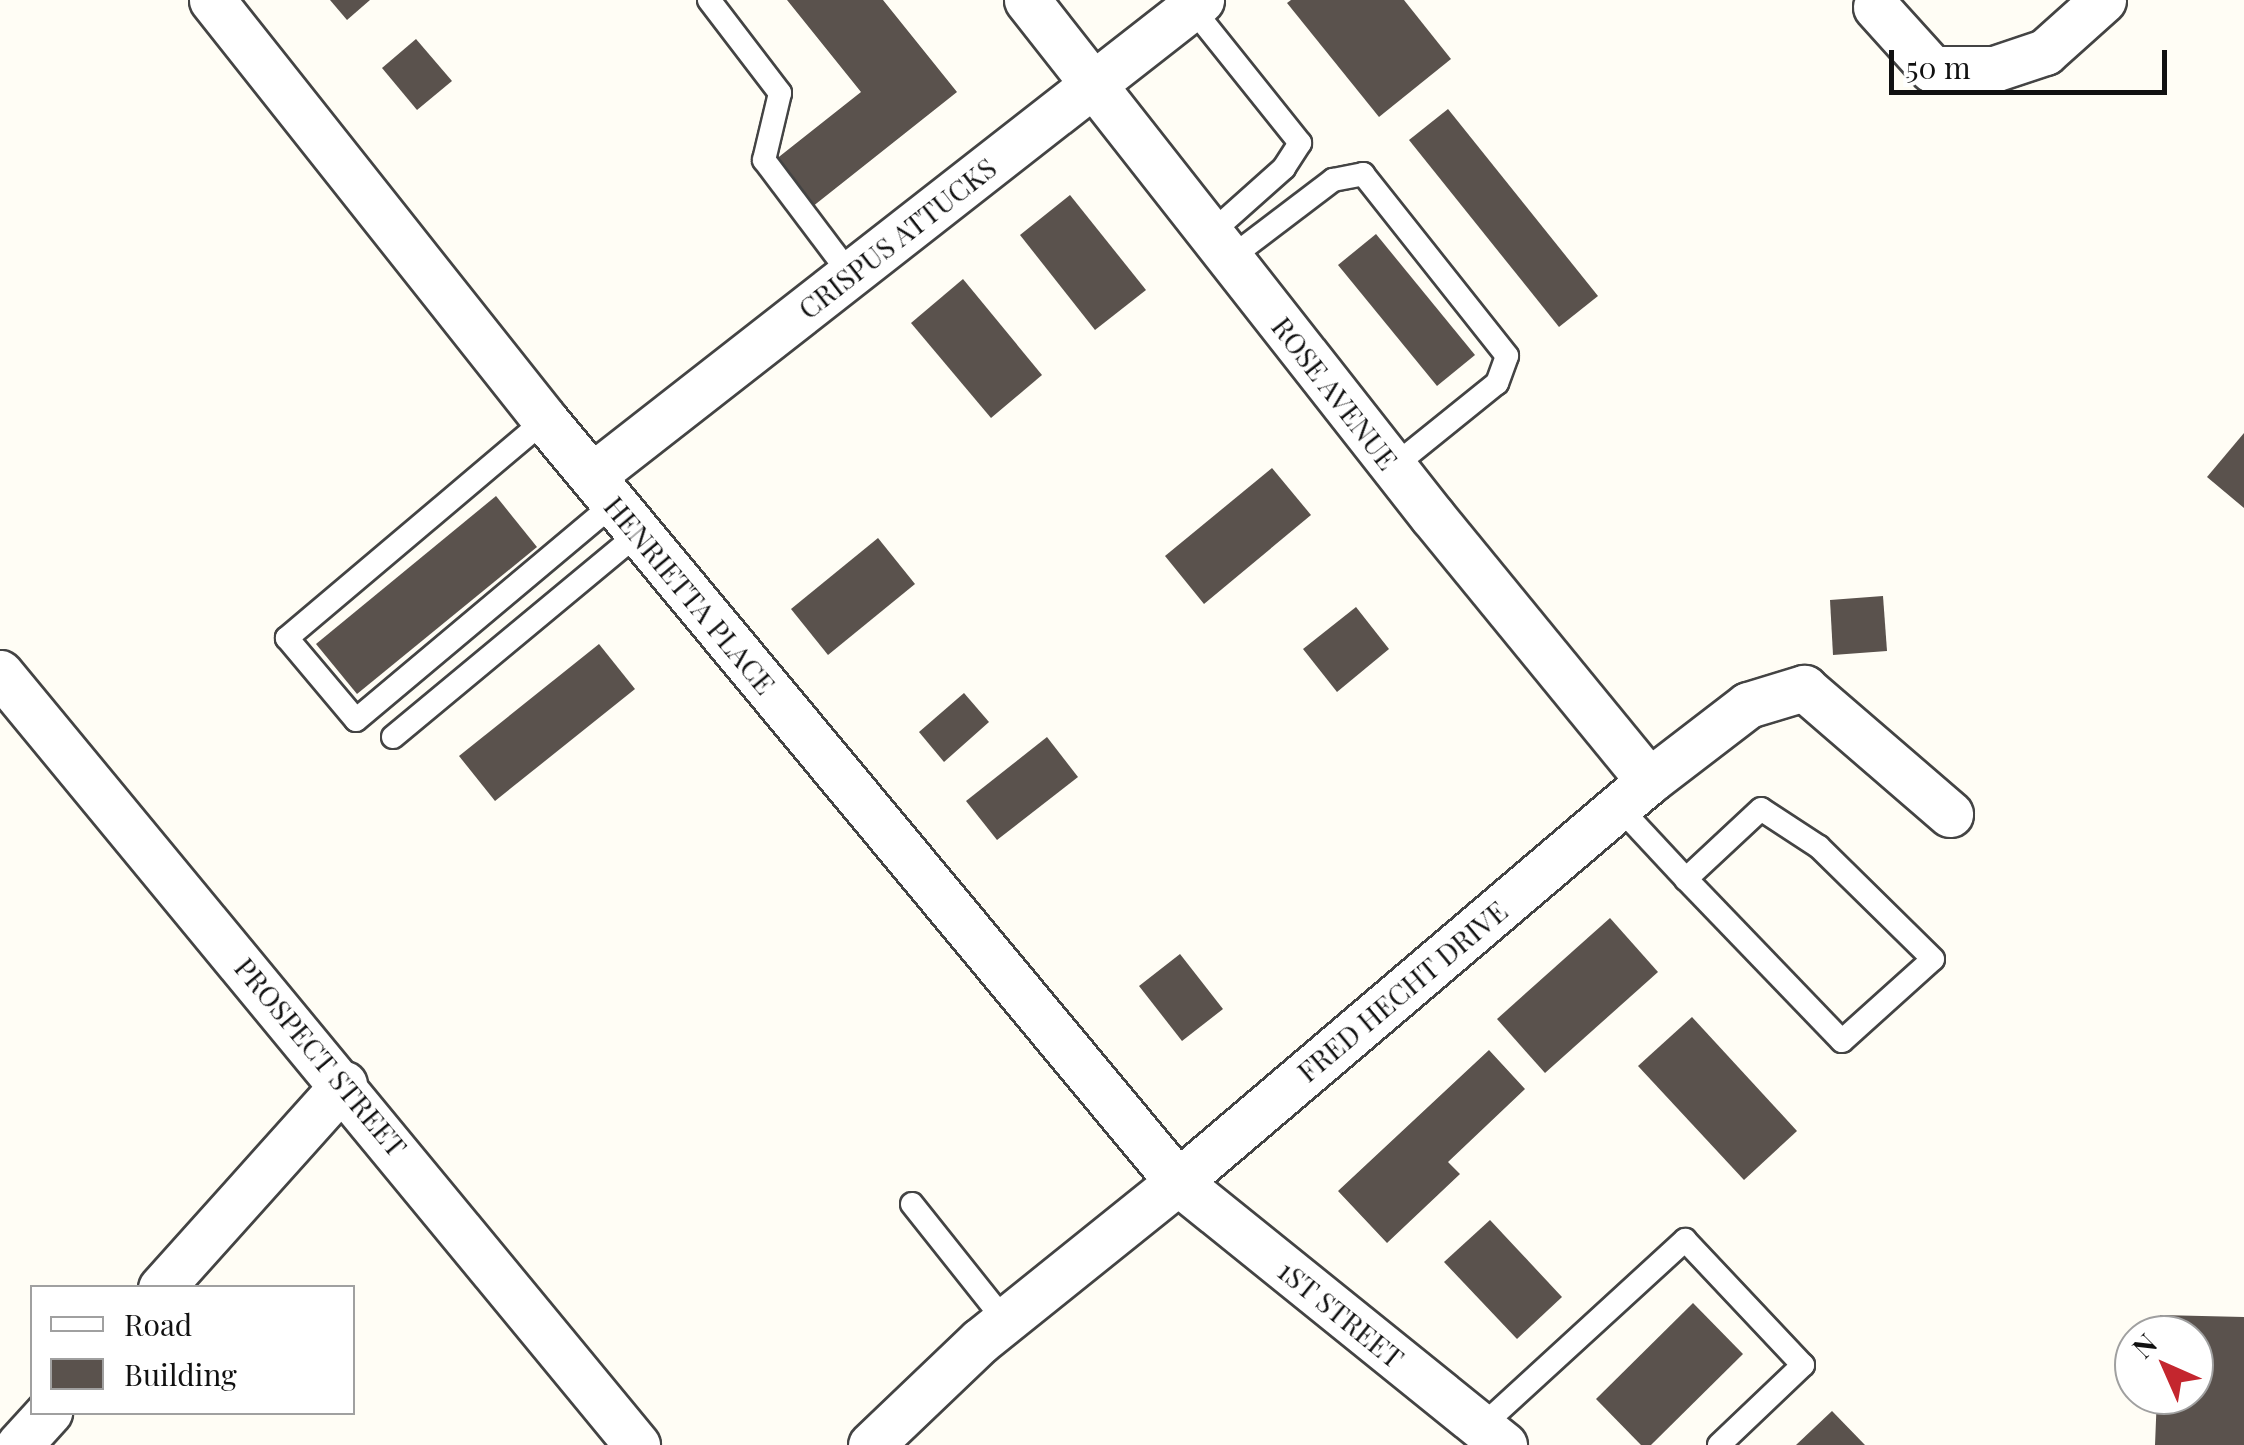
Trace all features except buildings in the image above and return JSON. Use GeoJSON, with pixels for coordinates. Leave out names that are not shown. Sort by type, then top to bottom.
{"type":"FeatureCollection","features":[{"type":"Feature","properties":{"kind":"street","name":"HENRIETTA PLACE"},"geometry":{"type":"LineString","coordinates":[[212,0],[545,420],[1178,1182]]}},
{"type":"Feature","properties":{"kind":"street","name":"ROSE AVENUE"},"geometry":{"type":"LineString","coordinates":[[1027,0],[1393,466],[1634,794]]}},
{"type":"Feature","properties":{"kind":"street"},"geometry":{"type":"LineString","coordinates":[[1876,7],[1932,70],[1994,70],[2045,52],[2104,0]]}},
{"type":"Feature","properties":{"kind":"street","name":"CRISPUS ATTUCKS"},"geometry":{"type":"LineString","coordinates":[[615,504],[850,274],[1196,4]]}},
{"type":"Feature","properties":{"kind":"street","name":"FRED HECHT DRIVE"},"geometry":{"type":"LineString","coordinates":[[871,1445],[1005,1320],[1178,1182],[1634,794],[1748,705],[1804,688],[1950,814]]}},
{"type":"Feature","properties":{"kind":"street","name":"PROSPECT STREET"},"geometry":{"type":"LineString","coordinates":[[10,704],[344,1084],[638,1445]]}},
{"type":"Feature","properties":{"kind":"street"},"geometry":{"type":"LineString","coordinates":[[164,1285],[344,1084]]}},
{"type":"Feature","properties":{"kind":"street","name":"1ST STREET"},"geometry":{"type":"LineString","coordinates":[[1178,1182],[1493,1436]]}},
{"type":"Feature","properties":{"kind":"street"},"geometry":{"type":"LineString","coordinates":[[20,1445],[46,1415]]}},
{"type":"Feature","properties":{"kind":"lane"},"geometry":{"type":"LineString","coordinates":[[709,0],[780,94],[764,160],[850,274]]}},
{"type":"Feature","properties":{"kind":"lane"},"geometry":{"type":"LineString","coordinates":[[1196,4],[1300,143],[1220,247]]}},
{"type":"Feature","properties":{"kind":"lane"},"geometry":{"type":"LineString","coordinates":[[1220,247],[1333,180],[1363,174],[1506,356],[1497,383],[1393,466]]}},
{"type":"Feature","properties":{"kind":"lane"},"geometry":{"type":"LineString","coordinates":[[545,420],[286,638],[356,720],[615,504]]}},
{"type":"Feature","properties":{"kind":"lane"},"geometry":{"type":"LineString","coordinates":[[393,737],[615,504]]}},
{"type":"Feature","properties":{"kind":"lane"},"geometry":{"type":"LineString","coordinates":[[1634,794],[1686,879],[1842,1042],[1933,959],[1819,846],[1761,809],[1686,879]]}},
{"type":"Feature","properties":{"kind":"lane"},"geometry":{"type":"LineString","coordinates":[[912,1204],[1005,1320]]}},
{"type":"Feature","properties":{"kind":"lane"},"geometry":{"type":"LineString","coordinates":[[1493,1436],[1685,1240],[1803,1365],[1719,1445]]}}]}
